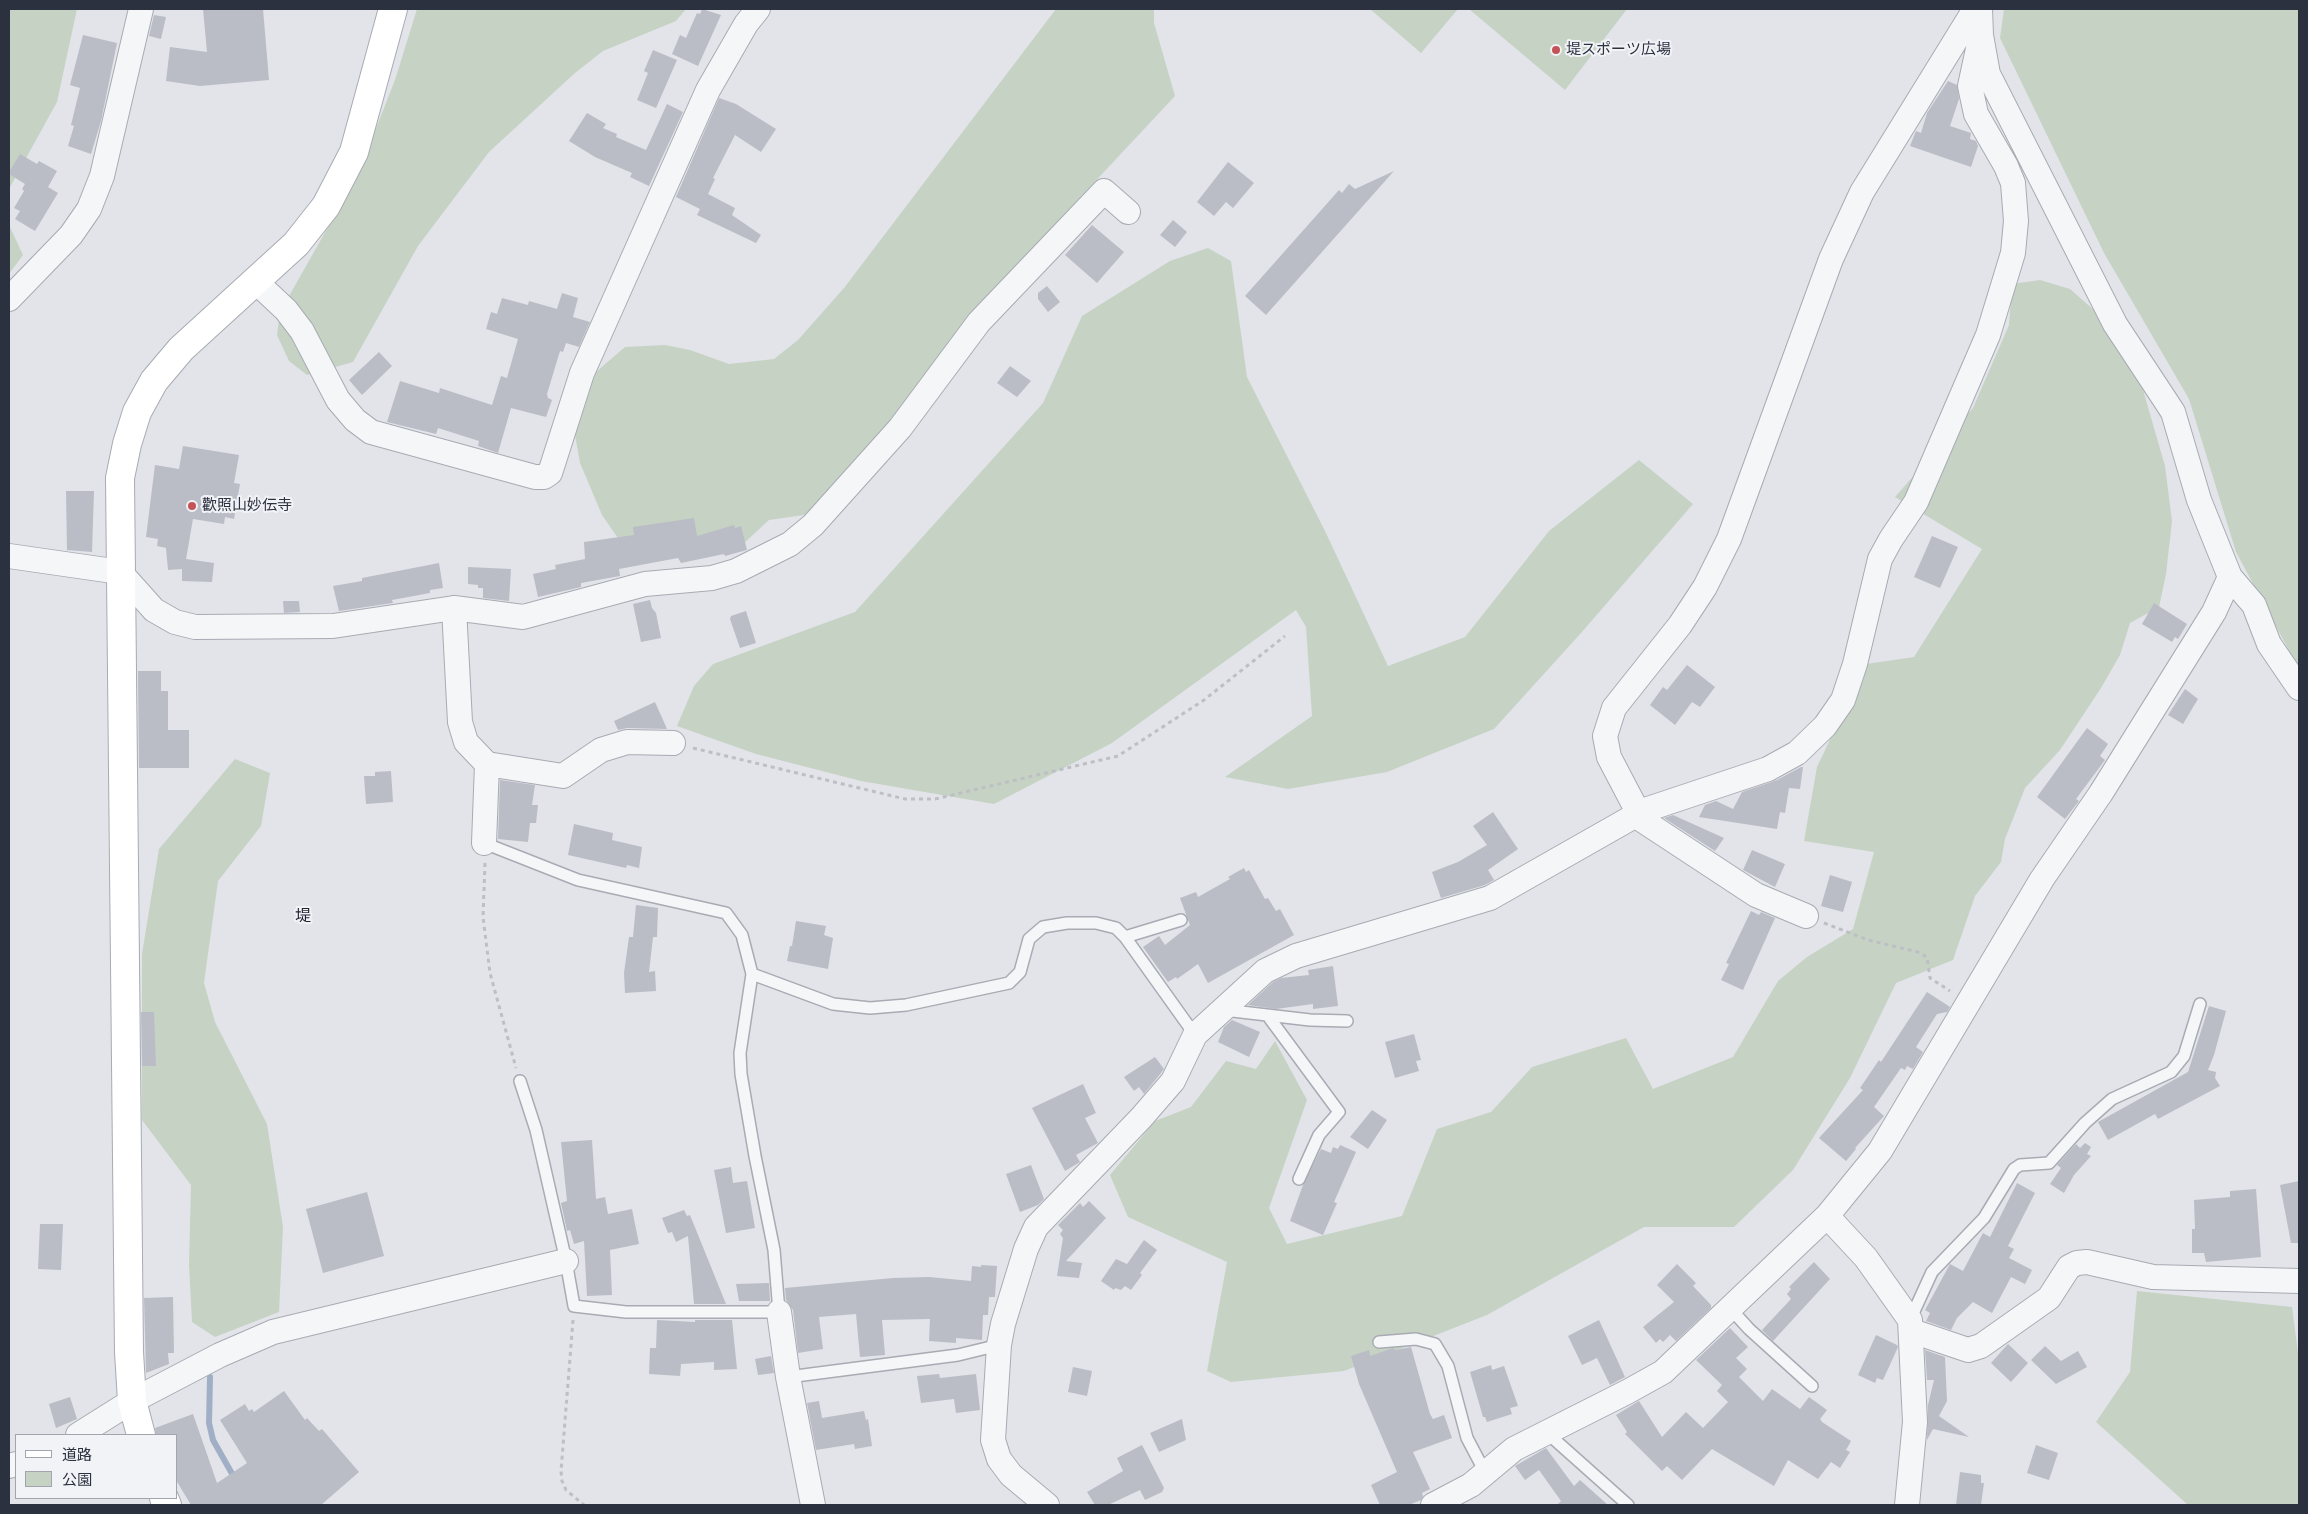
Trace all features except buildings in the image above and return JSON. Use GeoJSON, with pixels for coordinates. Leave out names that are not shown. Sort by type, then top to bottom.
{"type":"FeatureCollection","features":[{"type":"Feature","properties":{"kind":"street"},"geometry":{"type":"LineString","coordinates":[[9,298],[71,235],[89,209],[102,176],[141,9]]}},
{"type":"Feature","properties":{"kind":"street"},"geometry":{"type":"LineString","coordinates":[[141,1434],[132,1401],[129,1352],[120,478],[127,444],[137,412],[154,381],[182,349],[296,244],[326,206],[354,152],[393,9]]}},
{"type":"Feature","properties":{"kind":"street"},"geometry":{"type":"LineString","coordinates":[[255,281],[286,310],[302,331],[338,400],[355,420],[371,432],[535,477],[544,477],[550,473],[582,373],[708,90],[746,24],[758,9]]}},
{"type":"Feature","properties":{"kind":"street"},"geometry":{"type":"LineString","coordinates":[[1806,916],[1756,895],[1642,820],[1637,814],[1610,757],[1605,736],[1614,708],[1680,625],[1705,588],[1729,539],[1831,259],[1862,192],[1975,9]]}},
{"type":"Feature","properties":{"kind":"street"},"geometry":{"type":"LineString","coordinates":[[1980,9],[1981,35],[1988,74],[2115,324],[2172,412],[2199,500],[2230,577],[2254,605],[2269,644],[2299,688]]}},
{"type":"Feature","properties":{"kind":"street"},"geometry":{"type":"LineString","coordinates":[[1047,1505],[1011,1475],[999,1459],[993,1440],[999,1346],[1003,1324],[1026,1249],[1036,1228],[1141,1118],[1173,1080],[1195,1035],[1265,971],[1296,956],[1490,898],[1645,810],[1768,770],[1797,753],[1825,726],[1843,700],[1856,664],[1880,559],[1891,538],[1916,502],[1988,336],[2013,253],[2016,221],[2013,183],[2006,166],[1976,114],[1970,86],[1981,35]]}},
{"type":"Feature","properties":{"kind":"street"},"geometry":{"type":"LineString","coordinates":[[9,556],[120,572],[154,610],[175,622],[196,627],[333,626],[454,608],[523,617],[645,584],[712,578],[736,571],[790,544],[813,525],[900,428],[978,322],[1104,191],[1128,212]]}},
{"type":"Feature","properties":{"kind":"street"},"geometry":{"type":"LineString","coordinates":[[1434,1505],[1486,1474],[1514,1449],[1663,1372],[1729,1307],[1827,1216],[1880,1151],[1970,1003],[2042,879],[2102,794],[2214,612],[2230,577]]}},
{"type":"Feature","properties":{"kind":"street"},"geometry":{"type":"LineString","coordinates":[[454,608],[460,722],[466,742],[487,764],[563,776],[601,750],[627,742],[673,743]]}},
{"type":"Feature","properties":{"kind":"street"},"geometry":{"type":"LineString","coordinates":[[484,843],[487,764]]}},
{"type":"Feature","properties":{"kind":"street"},"geometry":{"type":"LineString","coordinates":[[1827,1216],[1866,1258],[1911,1326],[1915,1422],[1907,1505]]}},
{"type":"Feature","properties":{"kind":"street"},"geometry":{"type":"LineString","coordinates":[[80,1434],[132,1401],[220,1355],[273,1332],[566,1261]]}},
{"type":"Feature","properties":{"kind":"street"},"geometry":{"type":"LineString","coordinates":[[1911,1326],[1968,1350],[1981,1346],[2049,1298],[2069,1267],[2078,1263],[2087,1262],[2152,1277],[2299,1281]]}},
{"type":"Feature","properties":{"kind":"street"},"geometry":{"type":"LineString","coordinates":[[779,1312],[788,1377],[813,1505]]}},
{"type":"Feature","properties":{"kind":"lane"},"geometry":{"type":"LineString","coordinates":[[484,843],[578,880],[726,914],[742,934],[752,974],[740,1053],[741,1074],[774,1250],[779,1312],[626,1312],[574,1306],[566,1261],[536,1130],[520,1081]]}},
{"type":"Feature","properties":{"kind":"lane"},"geometry":{"type":"LineString","coordinates":[[1125,937],[1181,920]]}},
{"type":"Feature","properties":{"kind":"lane"},"geometry":{"type":"LineString","coordinates":[[752,974],[833,1004],[870,1008],[906,1005],[1009,983],[1020,972],[1029,939],[1043,927],[1067,923],[1096,923],[1116,928],[1125,937],[1195,1035]]}},
{"type":"Feature","properties":{"kind":"lane"},"geometry":{"type":"LineString","coordinates":[[1911,1326],[1932,1272],[1984,1218],[2014,1169],[2020,1165],[2049,1163],[2085,1123],[2112,1099],[2171,1072],[2184,1056],[2200,1004]]}},
{"type":"Feature","properties":{"kind":"lane"},"geometry":{"type":"LineString","coordinates":[[1224,1010],[1268,1016],[1347,1021]]}},
{"type":"Feature","properties":{"kind":"lane"},"geometry":{"type":"LineString","coordinates":[[1268,1016],[1340,1112],[1319,1135],[1299,1179]]}},
{"type":"Feature","properties":{"kind":"lane"},"geometry":{"type":"LineString","coordinates":[[1729,1307],[1749,1329],[1812,1386]]}},
{"type":"Feature","properties":{"kind":"lane"},"geometry":{"type":"LineString","coordinates":[[1379,1342],[1416,1339],[1436,1344],[1448,1366],[1467,1438],[1486,1474]]}},
{"type":"Feature","properties":{"kind":"lane"},"geometry":{"type":"LineString","coordinates":[[788,1377],[958,1354],[999,1346]]}},
{"type":"Feature","properties":{"kind":"lane"},"geometry":{"type":"LineString","coordinates":[[1546,1432],[1624,1504]]}},
{"type":"Feature","properties":{"kind":"path"},"geometry":{"type":"LineString","coordinates":[[673,743],[904,799],[935,799],[1118,756],[1204,700],[1286,636]]}},
{"type":"Feature","properties":{"kind":"path"},"geometry":{"type":"LineString","coordinates":[[484,843],[486,878],[483,917],[490,973],[505,1033],[520,1081]]}},
{"type":"Feature","properties":{"kind":"path"},"geometry":{"type":"LineString","coordinates":[[1806,916],[1868,940],[1918,952],[1927,957],[1930,978],[1970,1003]]}},
{"type":"Feature","properties":{"kind":"path"},"geometry":{"type":"LineString","coordinates":[[574,1306],[561,1471],[562,1481],[566,1490],[584,1505]]}},
{"type":"Feature","properties":{"kind":"green space"},"geometry":{"type":"Polygon","coordinates":[[[9,9],[77,9],[57,102],[9,189],[9,9]]]}},
{"type":"Feature","properties":{"kind":"green space"},"geometry":{"type":"Polygon","coordinates":[[[417,9],[686,9],[676,21],[603,51],[575,73],[489,152],[418,246],[353,362],[307,375],[289,361],[277,335],[280,312],[358,174],[395,80],[417,9]]]}},
{"type":"Feature","properties":{"kind":"green space"},"geometry":{"type":"Polygon","coordinates":[[[1056,9],[1154,9],[1154,23],[1175,96],[1059,220],[852,478],[804,515],[769,520],[742,545],[622,544],[602,515],[580,463],[572,418],[589,378],[625,347],[665,345],[690,350],[729,364],[774,359],[798,340],[844,288],[1056,9]]]}},
{"type":"Feature","properties":{"kind":"green space"},"geometry":{"type":"Polygon","coordinates":[[[1370,9],[1458,9],[1421,53],[1370,9]]]}},
{"type":"Feature","properties":{"kind":"green space","name":"堤スポーツ広場"},"geometry":{"type":"Polygon","coordinates":[[[1469,9],[1627,9],[1565,90],[1469,9]]]}},
{"type":"Feature","properties":{"kind":"green space"},"geometry":{"type":"Polygon","coordinates":[[[2004,9],[2299,9],[2299,669],[2236,552],[2189,399],[2104,253],[2000,38],[2004,9]]]}},
{"type":"Feature","properties":{"kind":"green space"},"geometry":{"type":"Polygon","coordinates":[[[9,225],[23,255],[9,274],[9,225]]]}},
{"type":"Feature","properties":{"kind":"green space"},"geometry":{"type":"Polygon","coordinates":[[[1208,248],[1231,261],[1247,377],[1326,533],[1388,666],[1465,637],[1549,531],[1639,460],[1693,504],[1581,633],[1494,729],[1387,772],[1288,789],[1225,777],[1312,716],[1306,627],[1296,610],[1112,743],[994,804],[861,781],[756,754],[677,726],[694,686],[713,664],[855,612],[1043,403],[1082,316],[1170,261],[1208,248]]]}},
{"type":"Feature","properties":{"kind":"green space"},"geometry":{"type":"Polygon","coordinates":[[[2040,280],[2070,289],[2095,311],[2139,376],[2165,466],[2172,521],[2166,574],[2159,607],[2130,623],[2120,655],[2101,688],[2060,750],[2025,788],[2005,839],[2001,862],[1975,896],[1953,960],[1896,983],[1850,1078],[1793,1170],[1734,1227],[1644,1227],[1487,1315],[1344,1371],[1231,1382],[1207,1371],[1227,1262],[1128,1217],[1110,1175],[1155,1121],[1191,1107],[1226,1061],[1256,1069],[1275,1041],[1307,1100],[1269,1208],[1287,1244],[1402,1216],[1437,1129],[1491,1112],[1532,1067],[1626,1038],[1653,1089],[1733,1057],[1778,981],[1807,957],[1853,929],[1874,852],[1804,841],[1817,767],[1866,664],[1914,657],[1982,549],[1895,497],[1973,408],[2009,325],[2012,284],[2040,280]]]}},
{"type":"Feature","properties":{"kind":"green space"},"geometry":{"type":"Polygon","coordinates":[[[235,759],[270,773],[261,826],[218,881],[204,983],[215,1022],[267,1124],[283,1227],[279,1312],[215,1337],[192,1322],[189,1265],[191,1185],[142,1120],[142,954],[159,849],[235,759]]]}},
{"type":"Feature","properties":{"kind":"green space"},"geometry":{"type":"Polygon","coordinates":[[[2137,1291],[2292,1307],[2299,1360],[2299,1505],[2188,1505],[2096,1422],[2130,1372],[2137,1291]]]}},
{"type":"Feature","properties":{"kind":"waterway"},"geometry":{"type":"LineString","coordinates":[[210,1377],[209,1423],[213,1440],[235,1479]]}},
{"type":"Feature","properties":{"kind":"place","name":"堤スポーツ広場"},"geometry":{"type":"Point","coordinates":[1556,50]}},
{"type":"Feature","properties":{"kind":"place","name":"歡照山妙伝寺"},"geometry":{"type":"Point","coordinates":[192,506]}},
{"type":"Feature","properties":{"kind":"district","name":"堤"},"geometry":{"type":"Point","coordinates":[303,916]}}]}
